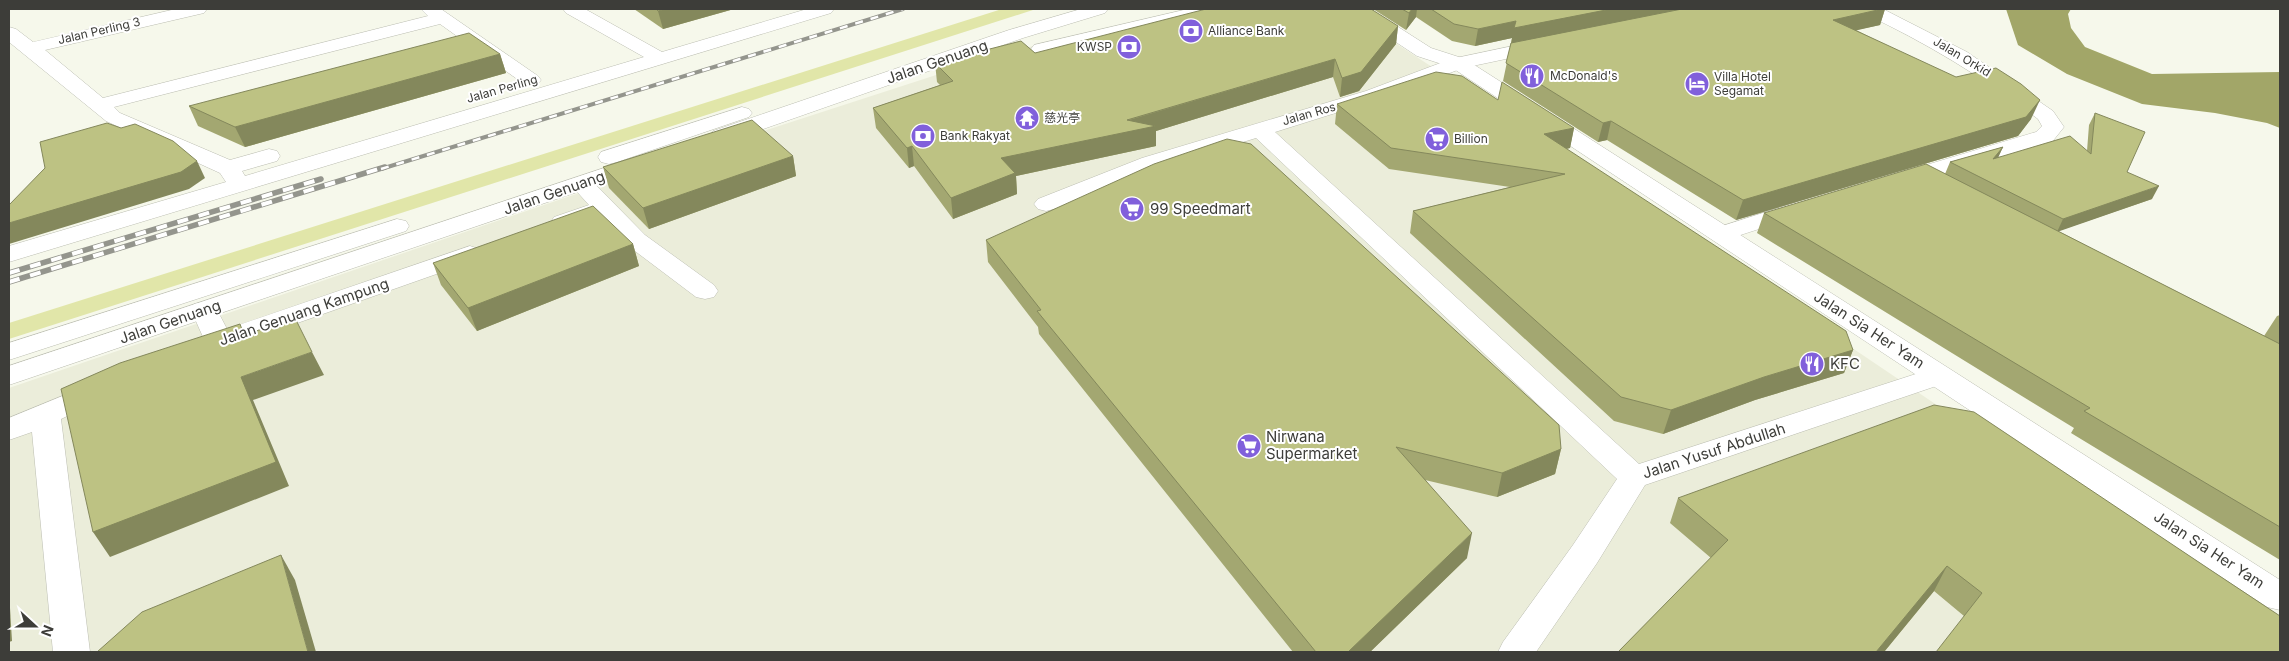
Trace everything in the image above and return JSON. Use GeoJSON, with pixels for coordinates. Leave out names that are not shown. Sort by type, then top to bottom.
{"type":"FeatureCollection","features":[{"type":"Feature","properties":{"kind":"main road","name":"Jalan Perling 3"},"geometry":{"type":"LineString","coordinates":[[30,48],[198,9]]}},
{"type":"Feature","properties":{"kind":"main road"},"geometry":{"type":"LineString","coordinates":[[572,9],[650,53]]}},
{"type":"Feature","properties":{"kind":"main road","name":"Jalan Perling"},"geometry":{"type":"LineString","coordinates":[[234,177],[531,80],[650,53],[777,9]]}},
{"type":"Feature","properties":{"kind":"main road"},"geometry":{"type":"LineString","coordinates":[[9,254],[234,177],[650,53],[826,9]]}},
{"type":"Feature","properties":{"kind":"main road","name":"Jalan Genuang"},"geometry":{"type":"LineString","coordinates":[[9,352],[1058,9]]}},
{"type":"Feature","properties":{"kind":"main road","name":"Jalan Genuang"},"geometry":{"type":"LineString","coordinates":[[9,376],[582,184],[1016,34],[1099,9]]}},
{"type":"Feature","properties":{"kind":"main road"},"geometry":{"type":"LineString","coordinates":[[1041,49],[1210,9]]}},
{"type":"Feature","properties":{"kind":"main road","name":"Jalan Sia Her Yam"},"geometry":{"type":"LineString","coordinates":[[1358,9],[1424,52],[1458,63],[2280,597]]}},
{"type":"Feature","properties":{"kind":"main road"},"geometry":{"type":"LineString","coordinates":[[1389,9],[1410,22]]}},
{"type":"Feature","properties":{"kind":"main road","name":"Jalan Orkid"},"geometry":{"type":"LineString","coordinates":[[1869,9],[1919,31],[1977,64],[2046,115],[2053,127],[2044,137],[1877,186]]}},
{"type":"Feature","properties":{"kind":"main road"},"geometry":{"type":"LineString","coordinates":[[99,105],[437,14],[531,80]]}},
{"type":"Feature","properties":{"kind":"main road"},"geometry":{"type":"LineString","coordinates":[[9,33],[30,48],[112,117],[234,177]]}},
{"type":"Feature","properties":{"kind":"main road","name":"Jalan Sia Her Yam"},"geometry":{"type":"LineString","coordinates":[[1432,35],[1454,52],[1458,63]]}},
{"type":"Feature","properties":{"kind":"main road","name":"Jalan Ros"},"geometry":{"type":"LineString","coordinates":[[1046,204],[1150,163],[1373,96],[1458,63],[1564,41]]}},
{"type":"Feature","properties":{"kind":"main road"},"geometry":{"type":"LineString","coordinates":[[1259,129],[1327,190],[1634,477]]}},
{"type":"Feature","properties":{"kind":"main road"},"geometry":{"type":"LineString","coordinates":[[1922,174],[1948,188]]}},
{"type":"Feature","properties":{"kind":"main road"},"geometry":{"type":"LineString","coordinates":[[582,184],[636,240],[705,291]]}},
{"type":"Feature","properties":{"kind":"main road"},"geometry":{"type":"LineString","coordinates":[[1722,234],[1814,204]]}},
{"type":"Feature","properties":{"kind":"main road"},"geometry":{"type":"LineString","coordinates":[[540,230],[604,208]]}},
{"type":"Feature","properties":{"kind":"main road"},"geometry":{"type":"LineString","coordinates":[[427,236],[439,265]]}},
{"type":"Feature","properties":{"kind":"main road","name":"Jalan Genuang Kampung"},"geometry":{"type":"LineString","coordinates":[[185,354],[494,246]]}},
{"type":"Feature","properties":{"kind":"main road"},"geometry":{"type":"LineString","coordinates":[[204,310],[219,341]]}},
{"type":"Feature","properties":{"kind":"main road","name":"Jalan Yusuf Abdullah"},"geometry":{"type":"LineString","coordinates":[[1516,652],[1585,554],[1634,477],[1938,376]]}},
{"type":"Feature","properties":{"kind":"main road"},"geometry":{"type":"LineString","coordinates":[[9,430],[125,378]]}},
{"type":"Feature","properties":{"kind":"main road"},"geometry":{"type":"LineString","coordinates":[[46,413],[71,650]]}},
{"type":"Feature","properties":{"kind":"shaded area"},"geometry":{"type":"Polygon","coordinates":[[[1002,9],[1036,9],[9,339],[9,323],[1002,9]]]}},
{"type":"Feature","properties":{"kind":"shaded area"},"geometry":{"type":"Polygon","coordinates":[[[1195,9],[1343,9],[1512,119],[2280,636],[2280,652],[9,652],[9,388],[696,153],[1007,52],[1195,9]]]}},
{"type":"Feature","properties":{"kind":"shaded area"},"geometry":{"type":"Polygon","coordinates":[[[2006,9],[2071,9],[2068,14],[2071,28],[2085,47],[2152,74],[2280,72],[2280,128],[2267,123],[2215,113],[2142,104],[2067,74],[2018,45],[2006,9]]]}},
{"type":"Feature","properties":{"kind":"building"},"geometry":{"type":"Polygon","coordinates":[[[1206,9],[1371,9],[1398,26],[1361,72],[1342,78],[1335,59],[1127,120],[1156,126],[1001,158],[1015,173],[951,198],[912,146],[907,148],[873,108],[953,81],[935,63],[1021,41],[1035,53],[1206,9]]]}},
{"type":"Feature","properties":{"kind":"building"},"geometry":{"type":"Polygon","coordinates":[[[1402,9],[1412,9],[1409,13],[1402,9]]]}},
{"type":"Feature","properties":{"kind":"building"},"geometry":{"type":"Polygon","coordinates":[[[1431,9],[1611,9],[1514,28],[1516,21],[1478,29],[1454,24],[1431,9]]]}},
{"type":"Feature","properties":{"kind":"building"},"geometry":{"type":"Polygon","coordinates":[[[1682,9],[1882,9],[1833,20],[1956,77],[1996,68],[2021,84],[2040,100],[2026,117],[1743,200],[1611,121],[1603,123],[1506,63],[1511,43],[1682,9]]]}},
{"type":"Feature","properties":{"kind":"building"},"geometry":{"type":"Polygon","coordinates":[[[469,33],[500,54],[235,127],[189,106],[469,33]]]}},
{"type":"Feature","properties":{"kind":"building"},"geometry":{"type":"Polygon","coordinates":[[[1436,72],[1462,76],[1498,100],[1502,82],[1574,128],[1544,134],[1846,331],[1853,350],[1764,377],[1671,410],[1621,397],[1413,211],[1565,174],[1391,148],[1337,104],[1436,72]]]}},
{"type":"Feature","properties":{"kind":"building"},"geometry":{"type":"Polygon","coordinates":[[[2095,113],[2145,132],[2127,172],[2159,186],[2063,219],[1950,162],[2003,147],[1993,159],[2070,136],[2091,154],[2095,113]]]}},
{"type":"Feature","properties":{"kind":"building"},"geometry":{"type":"Polygon","coordinates":[[[752,120],[793,156],[643,208],[603,167],[752,120]]]}},
{"type":"Feature","properties":{"kind":"building"},"geometry":{"type":"Polygon","coordinates":[[[107,123],[121,128],[135,124],[173,141],[197,161],[181,172],[9,223],[9,205],[45,168],[40,142],[107,123]]]}},
{"type":"Feature","properties":{"kind":"building"},"geometry":{"type":"Polygon","coordinates":[[[1227,139],[1251,144],[1559,425],[1561,449],[1502,473],[1396,447],[1472,533],[1348,652],[1316,652],[1037,311],[1041,310],[986,240],[1154,164],[1227,139]]]}},
{"type":"Feature","properties":{"kind":"building"},"geometry":{"type":"Polygon","coordinates":[[[1926,164],[2280,344],[2280,527],[2084,411],[2090,408],[1764,213],[1926,164]]]}},
{"type":"Feature","properties":{"kind":"building"},"geometry":{"type":"Polygon","coordinates":[[[593,206],[633,244],[468,308],[433,263],[593,206]]]}},
{"type":"Feature","properties":{"kind":"building"},"geometry":{"type":"Polygon","coordinates":[[[295,318],[312,352],[241,377],[276,462],[93,532],[61,389],[120,363],[240,324],[244,335],[295,318]]]}},
{"type":"Feature","properties":{"kind":"building"},"geometry":{"type":"Polygon","coordinates":[[[1934,405],[1974,412],[2280,616],[2280,652],[1936,652],[1982,593],[1947,566],[1876,652],[1618,652],[1728,540],[1678,498],[1934,405]]]}},
{"type":"Feature","properties":{"kind":"building"},"geometry":{"type":"Polygon","coordinates":[[[281,555],[308,652],[97,652],[142,612],[281,555]]]}},
{"type":"Feature","properties":{"kind":"railway"},"geometry":{"type":"LineString","coordinates":[[381,169],[903,9]]}},
{"type":"Feature","properties":{"kind":"railway"},"geometry":{"type":"LineString","coordinates":[[9,282],[385,167]]}},
{"type":"Feature","properties":{"kind":"railway"},"geometry":{"type":"LineString","coordinates":[[9,273],[321,179]]}},
{"type":"Feature","properties":{"kind":"place","name":"Alliance Bank"},"geometry":{"type":"Point","coordinates":[1191,31]}},
{"type":"Feature","properties":{"kind":"place","name":"KWSP"},"geometry":{"type":"Point","coordinates":[1129,47]}},
{"type":"Feature","properties":{"kind":"place","name":"McDonald's"},"geometry":{"type":"Point","coordinates":[1532,76]}},
{"type":"Feature","properties":{"kind":"place","name":"Villa Hotel Segamat"},"geometry":{"type":"Point","coordinates":[1697,84]}},
{"type":"Feature","properties":{"kind":"place","name":"慈光亭"},"geometry":{"type":"Point","coordinates":[1027,118]}},
{"type":"Feature","properties":{"kind":"place","name":"Bank Rakyat"},"geometry":{"type":"Point","coordinates":[923,136]}},
{"type":"Feature","properties":{"kind":"place","name":"Billion"},"geometry":{"type":"Point","coordinates":[1437,139]}},
{"type":"Feature","properties":{"kind":"place","name":"99 Speedmart"},"geometry":{"type":"Point","coordinates":[1132,209]}},
{"type":"Feature","properties":{"kind":"place","name":"KFC"},"geometry":{"type":"Point","coordinates":[1812,364]}},
{"type":"Feature","properties":{"kind":"place","name":"Nirwana Supermarket"},"geometry":{"type":"Point","coordinates":[1249,446]}}]}
